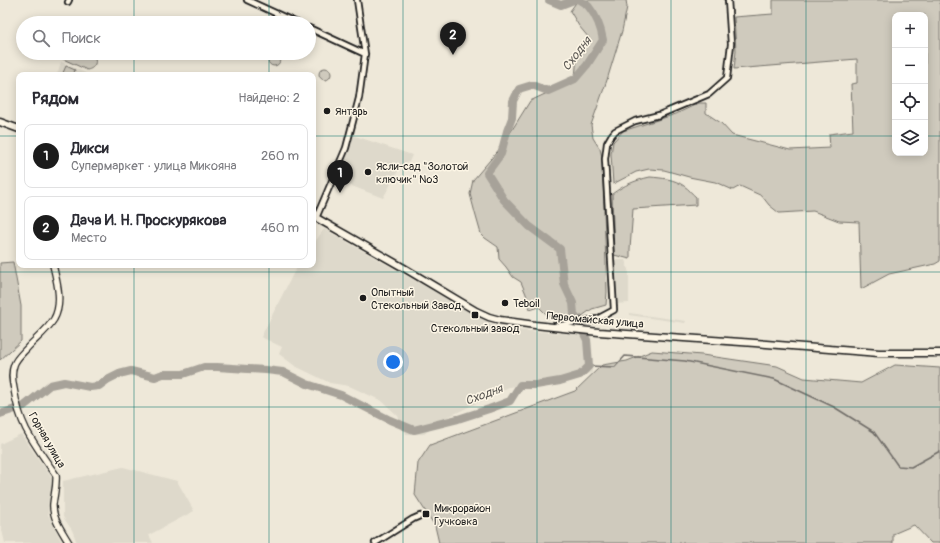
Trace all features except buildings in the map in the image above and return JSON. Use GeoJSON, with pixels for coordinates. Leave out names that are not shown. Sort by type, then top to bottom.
{"type":"FeatureCollection","features":[{"type":"Feature","properties":{"kind":"main road"},"geometry":{"type":"LineString","coordinates":[[0,122],[16,128]]}},
{"type":"Feature","properties":{"kind":"main road","name":"Первомайская улица"},"geometry":{"type":"LineString","coordinates":[[316,218],[482,315],[500,320],[521,324],[570,326],[599,332],[755,342],[879,353],[940,353]]}},
{"type":"Feature","properties":{"kind":"street"},"geometry":{"type":"LineString","coordinates":[[247,0],[282,16]]}},
{"type":"Feature","properties":{"kind":"street"},"geometry":{"type":"LineString","coordinates":[[316,215],[346,148],[359,98],[365,54],[357,0]]}},
{"type":"Feature","properties":{"kind":"street"},"geometry":{"type":"LineString","coordinates":[[570,326],[597,319],[614,310],[605,159],[607,144],[610,136],[616,131],[636,121],[659,115],[709,94],[727,78],[730,44],[728,0]]}},
{"type":"Feature","properties":{"kind":"street"},"geometry":{"type":"LineString","coordinates":[[316,31],[365,54]]}},
{"type":"Feature","properties":{"kind":"street","name":"Горная улица"},"geometry":{"type":"LineString","coordinates":[[54,268],[58,295],[57,312],[46,328],[18,358],[14,364],[11,376],[15,396],[26,430],[56,475],[57,483],[53,504],[54,514],[69,543]]}},
{"type":"Feature","properties":{"kind":"street"},"geometry":{"type":"LineString","coordinates":[[375,543],[420,516]]}},
{"type":"Feature","properties":{"kind":"shaded area"},"geometry":{"type":"Polygon","coordinates":[[[578,0],[626,0],[627,7],[622,31],[591,125],[593,138],[600,149],[602,157],[607,292],[606,305],[592,309],[582,316],[559,320],[548,316],[539,307],[530,310],[521,282],[513,277],[499,259],[498,247],[481,234],[470,194],[473,180],[502,146],[530,101],[575,80],[577,53],[589,38],[579,26],[570,11],[578,0]]]}},
{"type":"Feature","properties":{"kind":"shaded area"},"geometry":{"type":"Polygon","coordinates":[[[773,0],[940,0],[940,261],[935,264],[889,274],[861,289],[859,222],[839,221],[813,211],[779,213],[769,205],[762,196],[740,186],[733,190],[715,182],[664,170],[649,169],[636,172],[613,184],[611,154],[613,142],[623,131],[676,114],[699,103],[706,103],[706,113],[721,123],[732,135],[790,150],[830,148],[829,134],[853,131],[851,84],[857,83],[857,59],[734,69],[736,51],[734,17],[773,14],[773,0]]]}},
{"type":"Feature","properties":{"kind":"shaded area"},"geometry":{"type":"Polygon","coordinates":[[[65,60],[95,60],[95,64],[92,68],[87,70],[65,60]]]}},
{"type":"Feature","properties":{"kind":"shaded area"},"geometry":{"type":"Polygon","coordinates":[[[268,60],[280,60],[276,66],[272,66],[268,60]]]}},
{"type":"Feature","properties":{"kind":"shaded area"},"geometry":{"type":"Polygon","coordinates":[[[61,62],[83,72],[58,72],[61,62]]]}},
{"type":"Feature","properties":{"kind":"shaded area"},"geometry":{"type":"Polygon","coordinates":[[[66,66],[75,70],[74,72],[63,72],[66,66]]]}},
{"type":"Feature","properties":{"kind":"shaded area"},"geometry":{"type":"Polygon","coordinates":[[[323,68],[327,68],[331,74],[327,80],[323,80],[319,76],[319,72],[323,68]]]}},
{"type":"Feature","properties":{"kind":"shaded area","name":"Ясли-сад \"Золотой ключик\" №3"},"geometry":{"type":"Polygon","coordinates":[[[352,135],[412,155],[409,162],[402,164],[383,198],[336,180],[352,135]]]}},
{"type":"Feature","properties":{"kind":"shaded area"},"geometry":{"type":"Polygon","coordinates":[[[650,177],[668,179],[677,182],[696,197],[696,205],[633,209],[630,259],[614,255],[612,194],[630,183],[650,177]]]}},
{"type":"Feature","properties":{"kind":"shaded area"},"geometry":{"type":"Polygon","coordinates":[[[324,229],[500,329],[591,335],[593,358],[592,373],[509,387],[444,419],[424,434],[406,434],[398,416],[382,401],[349,386],[330,383],[295,366],[279,354],[282,347],[261,337],[297,268],[316,268],[316,241],[324,229]]]}},
{"type":"Feature","properties":{"kind":"shaded area"},"geometry":{"type":"Polygon","coordinates":[[[614,260],[625,260],[629,273],[629,303],[616,304],[614,260]]]}},
{"type":"Feature","properties":{"kind":"shaded area"},"geometry":{"type":"Polygon","coordinates":[[[13,262],[21,306],[21,341],[0,360],[0,263],[13,262]]]}},
{"type":"Feature","properties":{"kind":"shaded area"},"geometry":{"type":"Polygon","coordinates":[[[629,313],[686,321],[685,323],[629,315],[629,313]]]}},
{"type":"Feature","properties":{"kind":"shaded area"},"geometry":{"type":"Polygon","coordinates":[[[652,351],[702,355],[777,366],[804,378],[861,383],[895,365],[940,368],[940,543],[931,543],[914,525],[893,534],[893,543],[439,543],[435,526],[415,495],[418,463],[430,445],[575,391],[602,365],[627,361],[652,351]]]}},
{"type":"Feature","properties":{"kind":"shaded area"},"geometry":{"type":"Polygon","coordinates":[[[21,434],[53,480],[48,514],[62,543],[5,543],[0,526],[0,444],[21,434]]]}},
{"type":"Feature","properties":{"kind":"shaded area"},"geometry":{"type":"Polygon","coordinates":[[[123,467],[177,481],[194,511],[149,535],[153,543],[77,543],[72,530],[63,517],[63,481],[123,467]]]}},
{"type":"Feature","properties":{"kind":"waterway","name":"Сходня"},"geometry":{"type":"LineString","coordinates":[[549,0],[561,5],[574,0]]}},
{"type":"Feature","properties":{"kind":"waterway","name":"Сходня"},"geometry":{"type":"LineString","coordinates":[[0,414],[24,406],[50,385],[64,382],[90,387],[99,386],[119,374],[131,371],[155,377],[163,374],[183,374],[204,367],[217,367],[283,372],[307,384],[341,395],[390,420],[414,430],[458,419],[510,401],[520,385],[536,385],[560,381],[580,375],[589,366],[587,340],[574,314],[573,303],[564,284],[560,249],[529,226],[504,200],[487,173],[501,154],[512,118],[513,101],[519,89],[532,85],[548,91],[575,79],[587,65],[603,40],[600,27],[594,15],[588,6],[579,0]]}},
{"type":"Feature","properties":{"kind":"waterway"},"geometry":{"type":"LineString","coordinates":[[589,366],[615,367],[625,356],[685,361],[774,379],[834,407],[874,432],[898,466],[911,467],[940,451]]}},
{"type":"Feature","properties":{"kind":"place","name":"Дача И. Н. Проскурякова"},"geometry":{"type":"Point","coordinates":[453,55]}},
{"type":"Feature","properties":{"kind":"place","name":"Янтарь"},"geometry":{"type":"Point","coordinates":[327,111]}},
{"type":"Feature","properties":{"kind":"place","name":"Ясли-сад \"Золотой ключик\" №3"},"geometry":{"type":"Point","coordinates":[368,172]}},
{"type":"Feature","properties":{"kind":"place","name":"Дикси"},"geometry":{"type":"Point","coordinates":[340,193]}},
{"type":"Feature","properties":{"kind":"place","name":"Опытный Стекольный Завод"},"geometry":{"type":"Point","coordinates":[363,298]}},
{"type":"Feature","properties":{"kind":"place","name":"Teboil"},"geometry":{"type":"Point","coordinates":[505,303]}},
{"type":"Feature","properties":{"kind":"place","name":"Стекольный завод"},"geometry":{"type":"Point","coordinates":[475,315]}},
{"type":"Feature","properties":{"kind":"place","name":"Микрорайон Гучковка"},"geometry":{"type":"Point","coordinates":[426,514]}}]}
